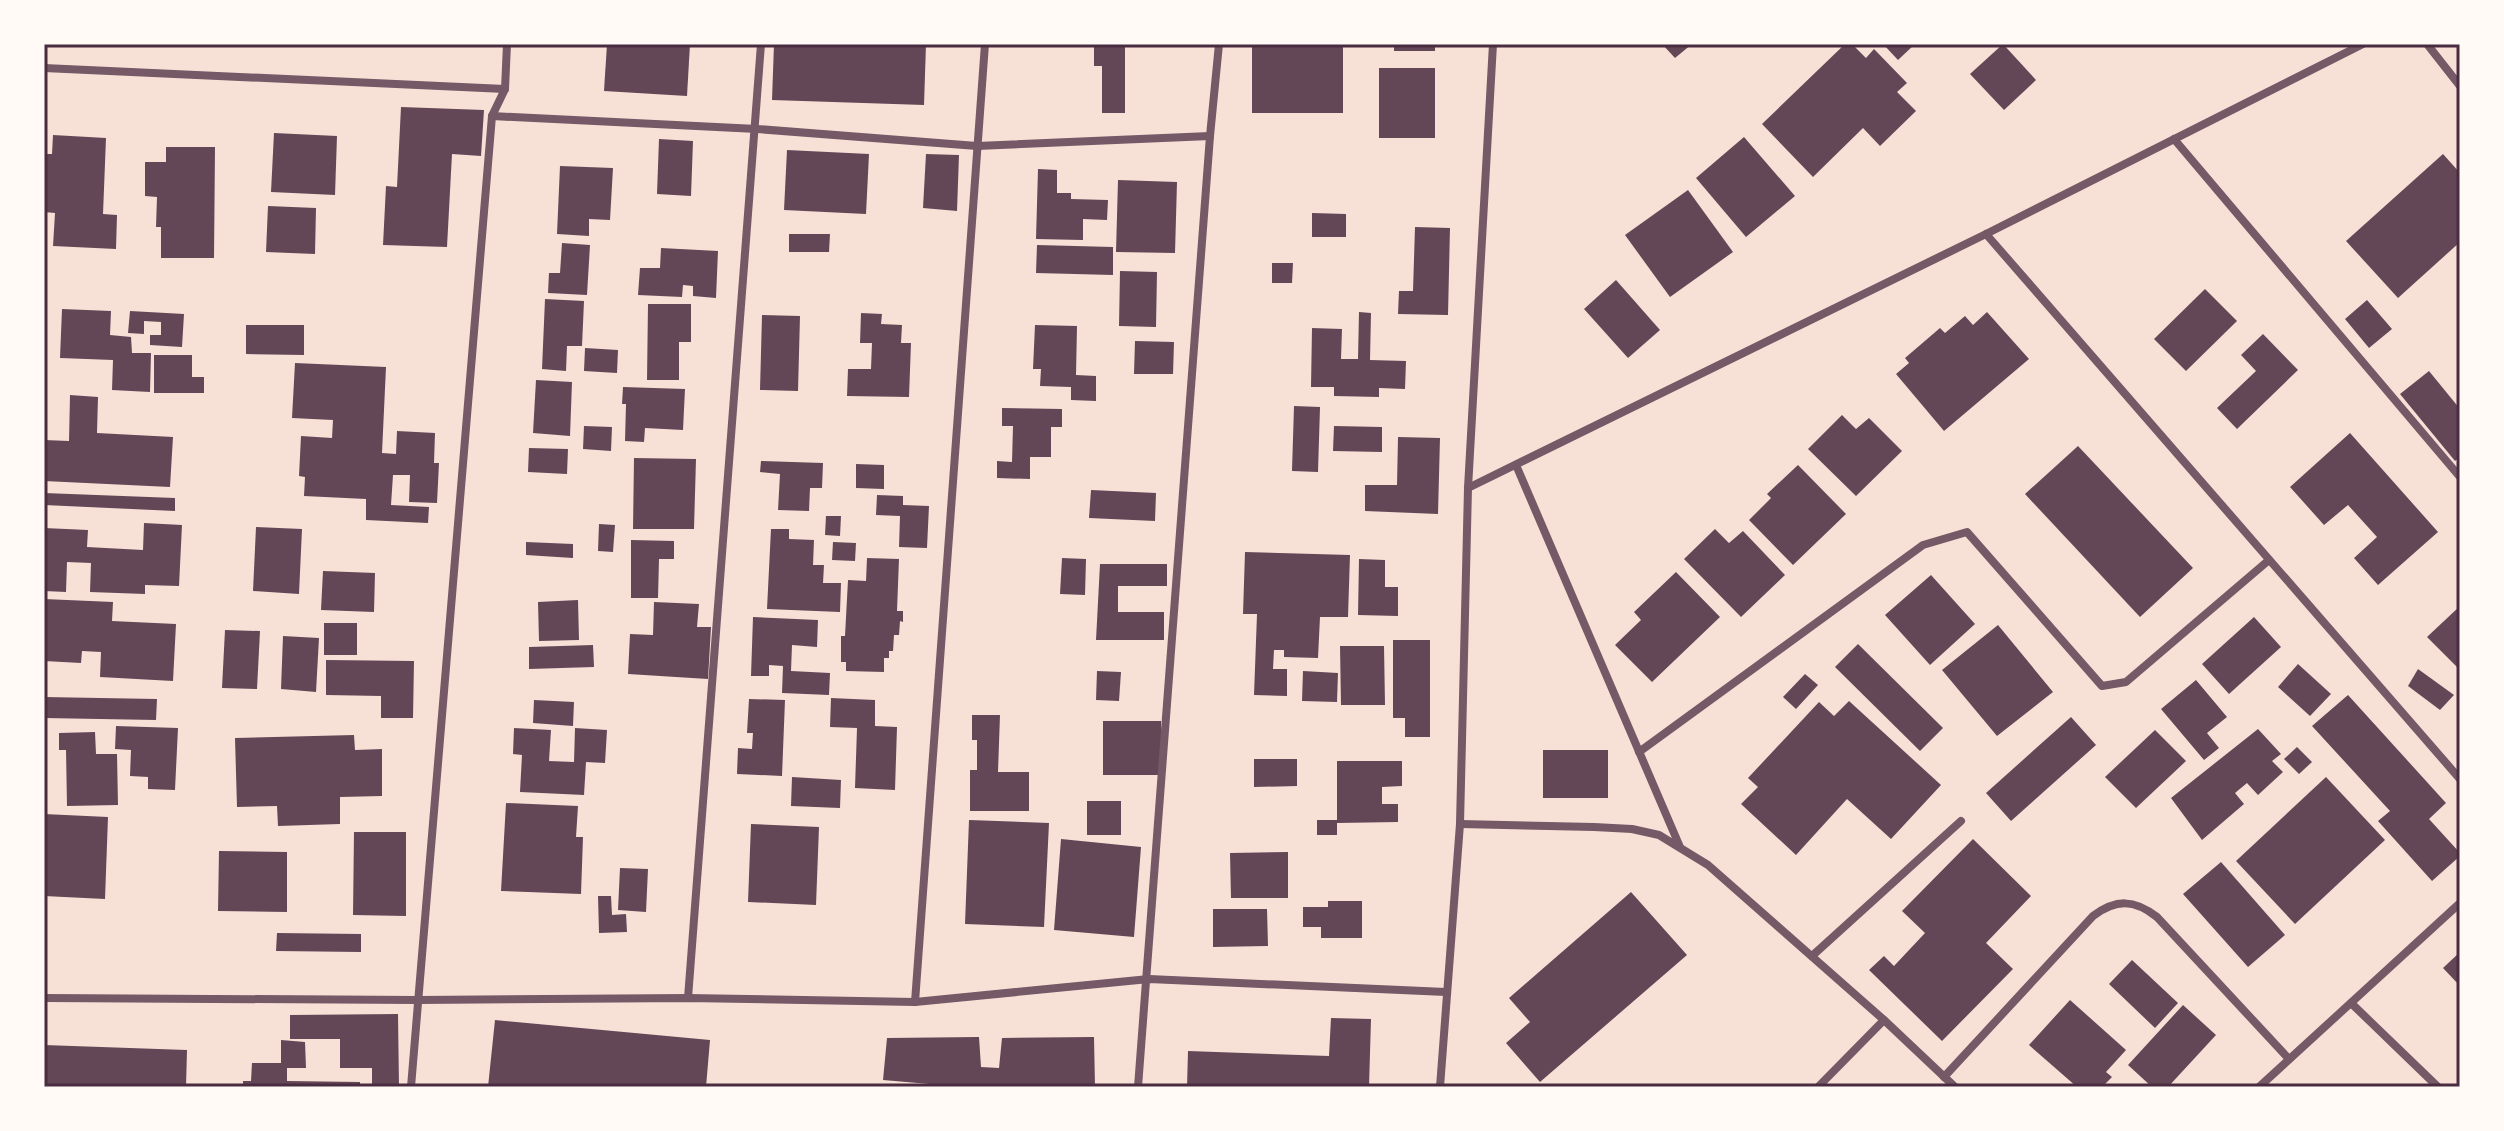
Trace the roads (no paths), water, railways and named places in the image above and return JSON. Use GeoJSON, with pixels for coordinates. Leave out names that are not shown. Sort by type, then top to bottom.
{"type":"FeatureCollection","features":[{"type":"Feature","properties":{"kind":"street"},"geometry":{"type":"LineString","coordinates":[[411,1087],[492,116],[505,89],[507,44]]}},
{"type":"Feature","properties":{"kind":"street"},"geometry":{"type":"LineString","coordinates":[[688,998],[757,129],[761,44]]}},
{"type":"Feature","properties":{"kind":"street"},"geometry":{"type":"LineString","coordinates":[[915,1002],[985,44]]}},
{"type":"Feature","properties":{"kind":"street"},"geometry":{"type":"LineString","coordinates":[[1138,1087],[1149,979],[1219,44]]}},
{"type":"Feature","properties":{"kind":"street"},"geometry":{"type":"LineString","coordinates":[[1440,1087],[1460,824],[1468,488],[1493,44]]}},
{"type":"Feature","properties":{"kind":"street"},"geometry":{"type":"LineString","coordinates":[[1468,488],[1986,234],[2363,44]]}},
{"type":"Feature","properties":{"kind":"street"},"geometry":{"type":"LineString","coordinates":[[2427,44],[2460,86]]}},
{"type":"Feature","properties":{"kind":"street"},"geometry":{"type":"LineString","coordinates":[[44,68],[505,89]]}},
{"type":"Feature","properties":{"kind":"street"},"geometry":{"type":"LineString","coordinates":[[492,116],[757,129],[977,146],[1210,136]]}},
{"type":"Feature","properties":{"kind":"street"},"geometry":{"type":"LineString","coordinates":[[2174,139],[2460,477]]}},
{"type":"Feature","properties":{"kind":"street"},"geometry":{"type":"LineString","coordinates":[[1986,234],[2460,779]]}},
{"type":"Feature","properties":{"kind":"street"},"geometry":{"type":"LineString","coordinates":[[1516,465],[1680,847]]}},
{"type":"Feature","properties":{"kind":"street"},"geometry":{"type":"LineString","coordinates":[[1639,752],[1923,545],[1967,532],[2102,686],[2126,682],[2144,669],[2269,560]]}},
{"type":"Feature","properties":{"kind":"street"},"geometry":{"type":"LineString","coordinates":[[1812,956],[1961,821]]}},
{"type":"Feature","properties":{"kind":"street"},"geometry":{"type":"LineString","coordinates":[[1460,824],[1632,829],[1659,835],[1708,865],[1955,1087]]}},
{"type":"Feature","properties":{"kind":"street"},"geometry":{"type":"LineString","coordinates":[[1944,1077],[2093,916],[2108,905],[2125,901],[2143,906],[2157,917],[2289,1059]]}},
{"type":"Feature","properties":{"kind":"street"},"geometry":{"type":"LineString","coordinates":[[2259,1087],[2460,903]]}},
{"type":"Feature","properties":{"kind":"street"},"geometry":{"type":"LineString","coordinates":[[44,998],[688,998],[915,1002],[1149,979],[1446,992]]}},
{"type":"Feature","properties":{"kind":"street"},"geometry":{"type":"LineString","coordinates":[[2351,1003],[2438,1087]]}},
{"type":"Feature","properties":{"kind":"street"},"geometry":{"type":"LineString","coordinates":[[1818,1087],[1884,1020]]}}]}
